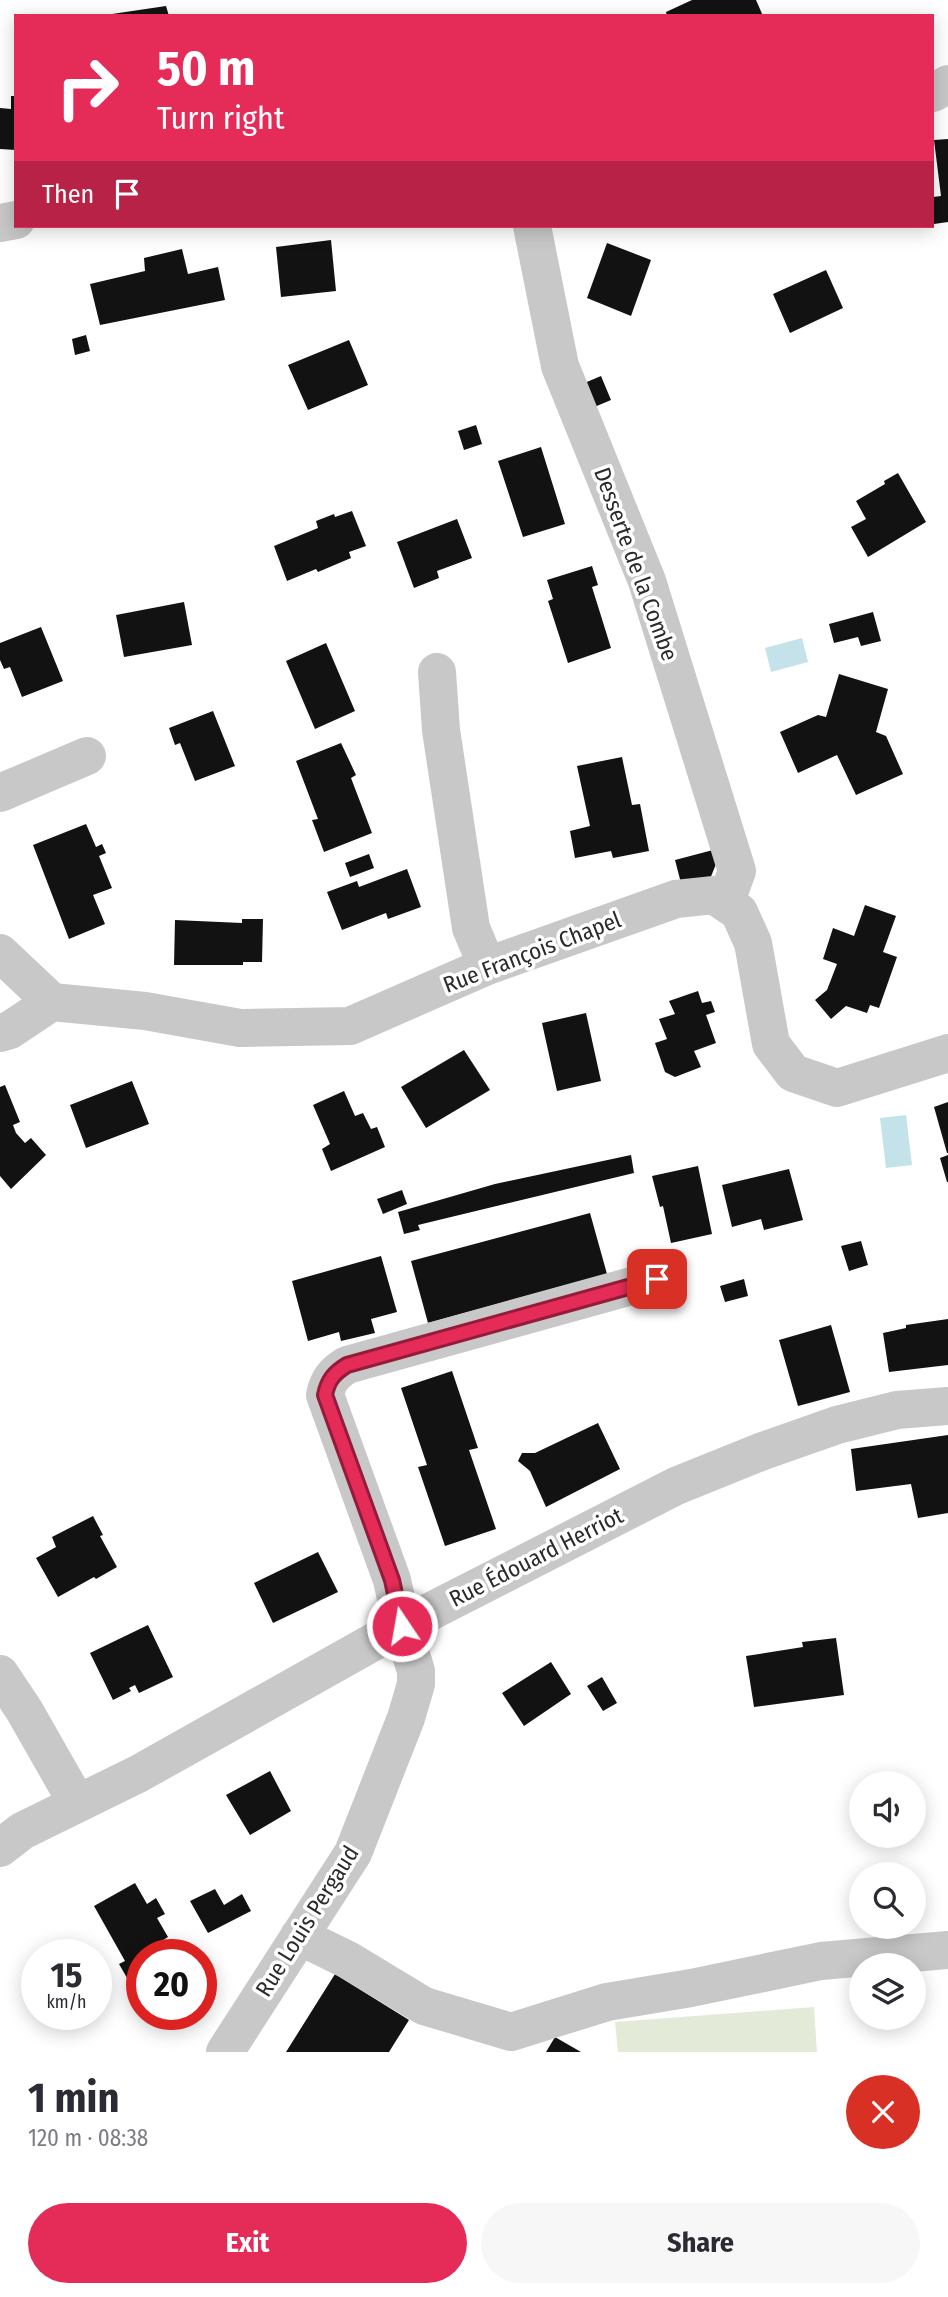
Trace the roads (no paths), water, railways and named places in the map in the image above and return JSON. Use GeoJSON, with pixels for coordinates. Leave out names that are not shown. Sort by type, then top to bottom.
{"type":"FeatureCollection","features":[{"type":"Feature","properties":{"kind":"street","name":"Desserte de la Combe"},"geometry":{"type":"LineString","coordinates":[[532,228],[560,366],[647,581],[737,871],[726,901]]}},
{"type":"Feature","properties":{"kind":"street"},"geometry":{"type":"LineString","coordinates":[[437,673],[441,730],[471,928],[486,966]]}},
{"type":"Feature","properties":{"kind":"street"},"geometry":{"type":"LineString","coordinates":[[0,793],[87,756]]}},
{"type":"Feature","properties":{"kind":"street","name":"Rue François Chapel"},"geometry":{"type":"LineString","coordinates":[[52,1002],[145,1011],[240,1028],[350,1027],[486,966],[676,900],[714,895],[726,901]]}},
{"type":"Feature","properties":{"kind":"street"},"geometry":{"type":"LineString","coordinates":[[726,901],[739,912],[753,943],[771,1044],[793,1073],[837,1088],[948,1053]]}},
{"type":"Feature","properties":{"kind":"street"},"geometry":{"type":"LineString","coordinates":[[0,953],[52,1002],[10,1030],[0,1033]]}},
{"type":"Feature","properties":{"kind":"street","name":"Rue Louis Pergaud"},"geometry":{"type":"LineString","coordinates":[[225,2052],[353,1853],[409,1709],[416,1684],[416,1671],[392,1580],[325,1395],[328,1382],[334,1373],[347,1365],[657,1279]]}},
{"type":"Feature","properties":{"kind":"street","name":"Rue Édouard Herriot"},"geometry":{"type":"LineString","coordinates":[[0,1848],[22,1831],[200,1741],[402,1626],[676,1486],[837,1425],[897,1409],[948,1406]]}},
{"type":"Feature","properties":{"kind":"street"},"geometry":{"type":"LineString","coordinates":[[0,1674],[24,1710],[77,1803]]}},
{"type":"Feature","properties":{"kind":"street"},"geometry":{"type":"LineString","coordinates":[[299,1936],[348,1959],[424,2006],[511,2032],[607,2002],[821,1961],[948,1950]]}},
{"type":"Feature","properties":{"kind":"water"},"geometry":{"type":"Polygon","coordinates":[[[802,638],[808,662],[771,672],[765,648],[802,638]]]}},
{"type":"Feature","properties":{"kind":"water"},"geometry":{"type":"Polygon","coordinates":[[[906,1115],[912,1165],[886,1168],[880,1118],[906,1115]]]}}]}
